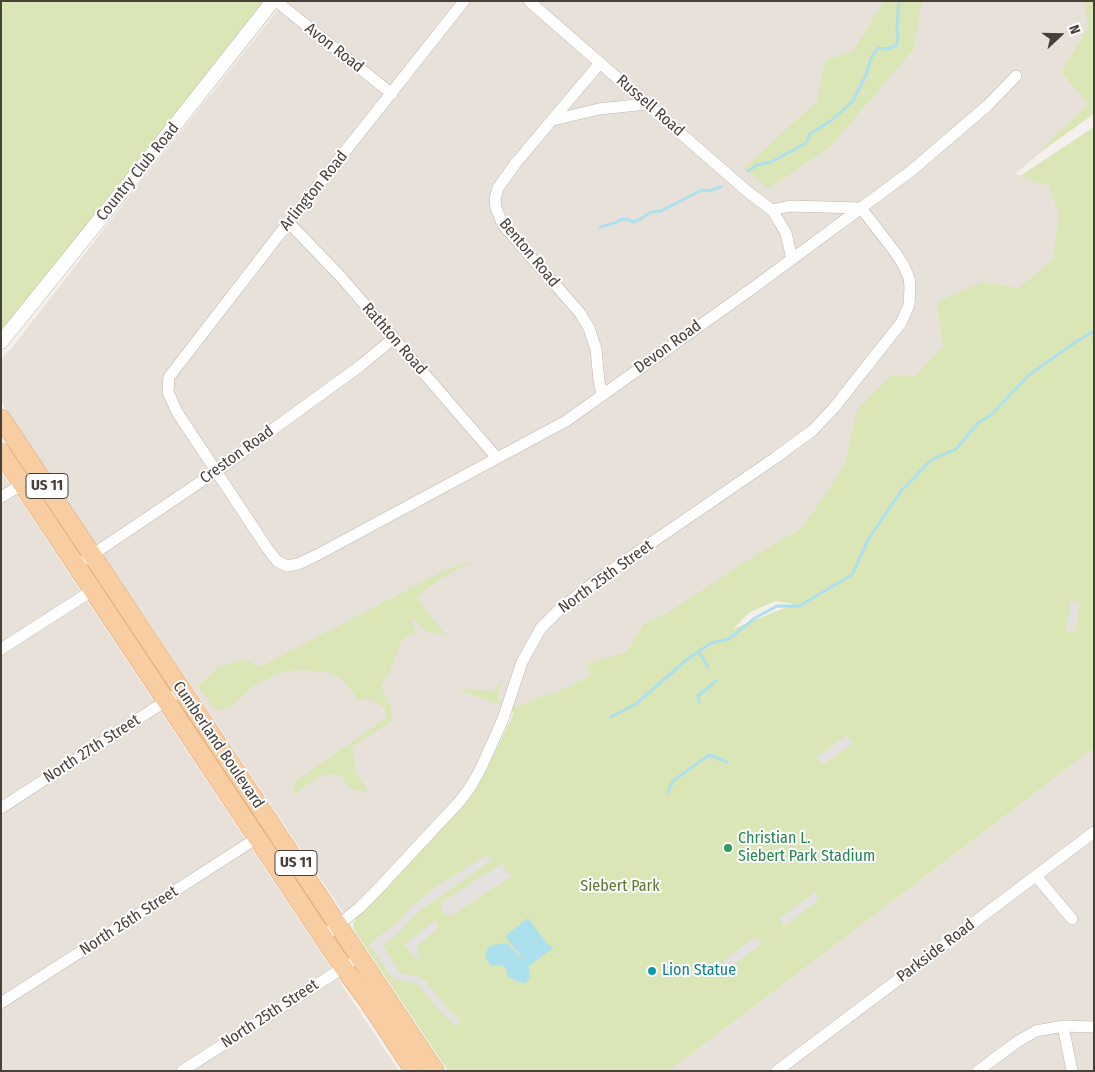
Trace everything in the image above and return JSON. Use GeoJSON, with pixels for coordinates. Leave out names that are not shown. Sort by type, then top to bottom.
{"type":"FeatureCollection","features":[{"type":"Feature","properties":{"kind":"main road","name":"Cumberland Boulevard"},"geometry":{"type":"LineString","coordinates":[[1,418],[435,1071]]}},
{"type":"Feature","properties":{"kind":"main road","name":"Cumberland Boulevard"},"geometry":{"type":"LineString","coordinates":[[1,452],[343,968],[414,1071]]}},
{"type":"Feature","properties":{"kind":"main road"},"geometry":{"type":"LineString","coordinates":[[386,1028],[406,1045],[424,1071]]}},
{"type":"Feature","properties":{"kind":"street","name":"Avon Road"},"geometry":{"type":"LineString","coordinates":[[275,1],[392,94]]}},
{"type":"Feature","properties":{"kind":"street","name":"Country Club Road"},"geometry":{"type":"LineString","coordinates":[[1,342],[275,1]]}},
{"type":"Feature","properties":{"kind":"street","name":"Arlington Road"},"geometry":{"type":"LineString","coordinates":[[217,471],[177,412],[168,392],[169,377],[464,1]]}},
{"type":"Feature","properties":{"kind":"street","name":"Russell Road"},"geometry":{"type":"LineString","coordinates":[[529,1],[748,192],[772,210],[786,233],[792,259]]}},
{"type":"Feature","properties":{"kind":"street","name":"Benton Road"},"geometry":{"type":"LineString","coordinates":[[600,63],[506,176],[498,188],[495,199],[496,208],[503,225],[580,313],[596,349],[602,394]]}},
{"type":"Feature","properties":{"kind":"street","name":"Devon Road"},"geometry":{"type":"LineString","coordinates":[[217,471],[277,561],[287,566],[298,564],[317,555],[566,421],[792,259],[911,170],[948,140],[1016,76]]}},
{"type":"Feature","properties":{"kind":"street"},"geometry":{"type":"LineString","coordinates":[[553,120],[599,109],[647,104]]}},
{"type":"Feature","properties":{"kind":"street"},"geometry":{"type":"LineString","coordinates":[[772,210],[790,206],[861,208]]}},
{"type":"Feature","properties":{"kind":"street","name":"North 25th Street"},"geometry":{"type":"LineString","coordinates":[[323,938],[377,890],[460,800],[470,786],[480,770],[503,719],[522,662],[541,628],[561,608],[597,580],[813,430],[833,409],[893,334],[909,306],[909,278],[895,252],[861,208]]}},
{"type":"Feature","properties":{"kind":"street","name":"Rathton Road"},"geometry":{"type":"LineString","coordinates":[[289,222],[394,338],[497,458]]}},
{"type":"Feature","properties":{"kind":"street","name":"Creston Road"},"geometry":{"type":"LineString","coordinates":[[76,565],[217,471],[360,366],[394,338]]}},
{"type":"Feature","properties":{"kind":"street"},"geometry":{"type":"LineString","coordinates":[[1,497],[22,484]]}},
{"type":"Feature","properties":{"kind":"street"},"geometry":{"type":"LineString","coordinates":[[1,648],[93,590]]}},
{"type":"Feature","properties":{"kind":"street","name":"North 27th Street"},"geometry":{"type":"LineString","coordinates":[[1,808],[182,691]]}},
{"type":"Feature","properties":{"kind":"street","name":"Parkside Road"},"geometry":{"type":"LineString","coordinates":[[778,1071],[1094,832]]}},
{"type":"Feature","properties":{"kind":"street","name":"North 26th Street"},"geometry":{"type":"LineString","coordinates":[[1,1003],[257,838]]}},
{"type":"Feature","properties":{"kind":"street"},"geometry":{"type":"LineString","coordinates":[[1036,876],[1072,919]]}},
{"type":"Feature","properties":{"kind":"street","name":"North 25th Street"},"geometry":{"type":"LineString","coordinates":[[182,1071],[359,957]]}},
{"type":"Feature","properties":{"kind":"street"},"geometry":{"type":"LineString","coordinates":[[1063,1026],[1072,1071]]}},
{"type":"Feature","properties":{"kind":"street"},"geometry":{"type":"LineString","coordinates":[[978,1071],[1025,1036],[1047,1028],[1063,1026],[1094,1027]]}},
{"type":"Feature","properties":{"kind":"shaded area"},"geometry":{"type":"Polygon","coordinates":[[[285,1],[1094,1],[1094,113],[1053,142],[1015,174],[1051,185],[1062,218],[1056,265],[946,351],[847,470],[807,531],[553,706],[504,709],[476,768],[454,800],[345,915],[1,402],[1,358],[12,348],[285,1]]]}},
{"type":"Feature","properties":{"kind":"shaded area"},"geometry":{"type":"Polygon","coordinates":[[[1,471],[399,1071],[1,1071],[1,471]]]}},
{"type":"Feature","properties":{"kind":"shaded area"},"geometry":{"type":"Polygon","coordinates":[[[1071,600],[1080,602],[1075,632],[1066,630],[1071,600]]]}},
{"type":"Feature","properties":{"kind":"shaded area"},"geometry":{"type":"Polygon","coordinates":[[[847,735],[853,743],[823,765],[817,757],[847,735]]]}},
{"type":"Feature","properties":{"kind":"shaded area"},"geometry":{"type":"Polygon","coordinates":[[[1094,748],[1094,1071],[669,1071],[765,998],[1094,748]]]}},
{"type":"Feature","properties":{"kind":"shaded area"},"geometry":{"type":"Polygon","coordinates":[[[487,855],[494,859],[418,912],[402,930],[383,945],[400,973],[424,979],[447,1008],[461,1020],[456,1026],[442,1014],[418,984],[392,978],[369,944],[399,921],[410,908],[434,888],[487,855]]]}},
{"type":"Feature","properties":{"kind":"shaded area"},"geometry":{"type":"Polygon","coordinates":[[[504,862],[505,871],[513,875],[451,916],[442,912],[441,903],[504,862]]]}},
{"type":"Feature","properties":{"kind":"shaded area"},"geometry":{"type":"Polygon","coordinates":[[[815,892],[820,899],[728,969],[723,961],[755,937],[761,943],[784,926],[779,919],[815,892]]]}},
{"type":"Feature","properties":{"kind":"shaded area"},"geometry":{"type":"Polygon","coordinates":[[[436,920],[438,928],[416,947],[422,958],[415,959],[404,945],[436,920]]]}},
{"type":"Feature","properties":{"kind":"green space"},"geometry":{"type":"Polygon","coordinates":[[[1,1],[268,1],[1,331],[1,1]]]}},
{"type":"Feature","properties":{"kind":"green space"},"geometry":{"type":"Polygon","coordinates":[[[884,1],[922,1],[913,50],[830,147],[768,189],[744,168],[817,101],[825,61],[854,50],[884,1]]]}},
{"type":"Feature","properties":{"kind":"green space"},"geometry":{"type":"Polygon","coordinates":[[[1084,1],[1094,1],[1094,114],[1035,156],[1088,103],[1061,72],[1088,28],[1084,1]]]}},
{"type":"Feature","properties":{"kind":"green space","name":"Siebert Park"},"geometry":{"type":"Polygon","coordinates":[[[1094,127],[1094,748],[669,1071],[448,1071],[354,930],[353,924],[356,918],[461,808],[485,773],[513,715],[512,709],[474,696],[458,688],[493,691],[503,679],[497,699],[518,706],[591,676],[586,664],[627,652],[644,623],[666,614],[746,561],[802,528],[844,466],[857,410],[890,376],[916,376],[943,346],[937,303],[983,282],[1019,288],[1053,259],[1059,215],[1049,186],[1020,176],[1094,127]],[[776,601],[750,612],[733,629],[794,604],[776,601]]]}},
{"type":"Feature","properties":{"kind":"green space"},"geometry":{"type":"Polygon","coordinates":[[[478,559],[440,579],[416,597],[446,635],[426,631],[410,616],[416,632],[402,639],[389,674],[381,686],[391,707],[392,721],[352,747],[356,772],[369,793],[350,789],[342,776],[328,774],[317,778],[293,795],[293,783],[386,718],[384,707],[372,700],[359,700],[342,679],[328,672],[298,670],[277,674],[252,687],[230,708],[216,711],[198,686],[218,667],[245,659],[260,667],[445,570],[478,559]]]}},
{"type":"Feature","properties":{"kind":"water"},"geometry":{"type":"Polygon","coordinates":[[[528,918],[549,946],[551,945],[553,948],[528,967],[530,973],[529,980],[522,983],[508,977],[506,969],[502,965],[490,965],[485,954],[492,945],[507,943],[526,963],[505,936],[528,918]]]}},
{"type":"Feature","properties":{"kind":"waterway"},"geometry":{"type":"LineString","coordinates":[[748,171],[757,165],[771,162],[806,143],[810,134],[832,120],[853,101],[867,73],[871,58],[878,48],[885,49],[896,46],[899,1]]}},
{"type":"Feature","properties":{"kind":"waterway"},"geometry":{"type":"LineString","coordinates":[[600,227],[620,220],[627,219],[633,222],[651,212],[661,211],[702,190],[708,191],[721,187]]}},
{"type":"Feature","properties":{"kind":"waterway"},"geometry":{"type":"LineString","coordinates":[[611,717],[636,704],[685,661],[711,643],[729,639],[755,618],[777,606],[799,606],[852,575],[869,538],[902,490],[931,460],[956,449],[978,423],[991,415],[1029,375],[1094,331]]}},
{"type":"Feature","properties":{"kind":"waterway"},"geometry":{"type":"LineString","coordinates":[[699,652],[708,667]]}},
{"type":"Feature","properties":{"kind":"waterway"},"geometry":{"type":"LineString","coordinates":[[699,702],[698,696],[716,681]]}},
{"type":"Feature","properties":{"kind":"waterway"},"geometry":{"type":"LineString","coordinates":[[668,792],[673,781],[709,755],[727,762]]}},
{"type":"Feature","properties":{"kind":"place","name":"Christian L. Siebert Park Stadium"},"geometry":{"type":"Point","coordinates":[728,848]}},
{"type":"Feature","properties":{"kind":"place","name":"Lion Statue"},"geometry":{"type":"Point","coordinates":[652,971]}}]}
